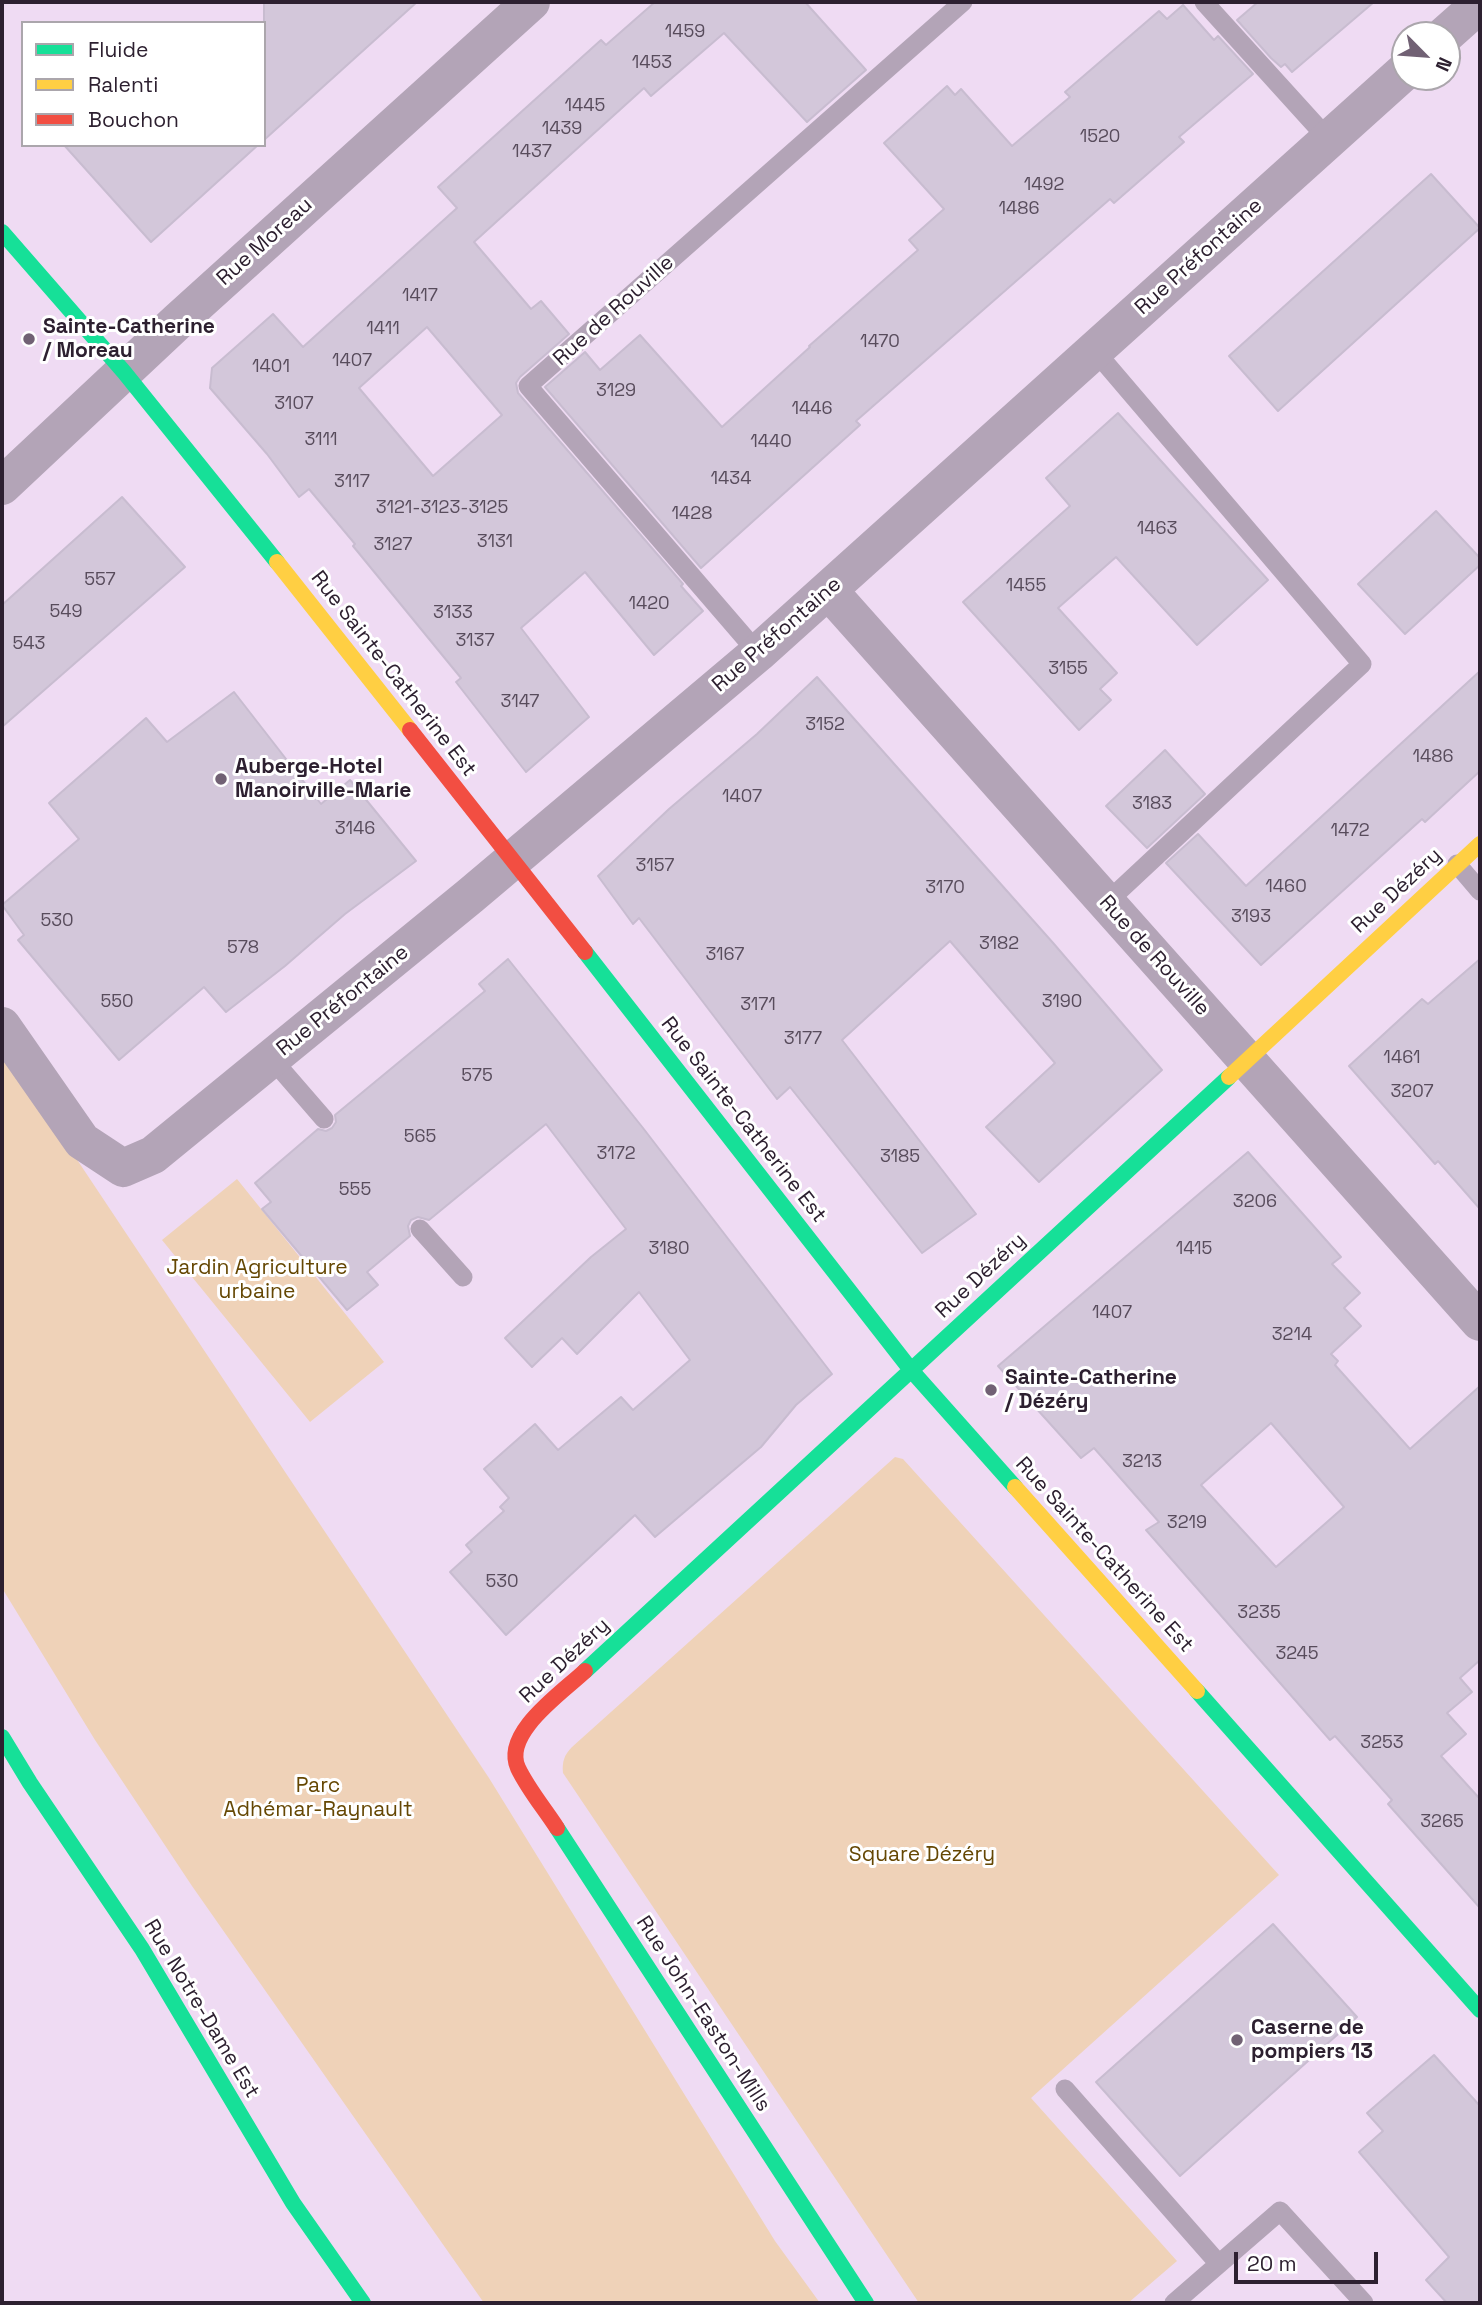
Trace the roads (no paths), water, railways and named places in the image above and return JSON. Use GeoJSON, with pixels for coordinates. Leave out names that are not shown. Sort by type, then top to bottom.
{"type":"FeatureCollection","features":[{"type":"Feature","properties":{"kind":"street","name":"Rue Moreau"},"geometry":{"type":"LineString","coordinates":[[2,486],[531,2]]}},
{"type":"Feature","properties":{"kind":"street"},"geometry":{"type":"LineString","coordinates":[[1461,21],[1480,4]]}},
{"type":"Feature","properties":{"kind":"street","name":"Rue Préfontaine"},"geometry":{"type":"LineString","coordinates":[[2,1026],[82,1141],[123,1168],[153,1155],[513,860],[758,653],[1391,84]]}},
{"type":"Feature","properties":{"kind":"street","name":"Rue Sainte-Catherine Est"},"geometry":{"type":"LineString","coordinates":[[2,232],[124,372],[513,860],[911,1370],[1480,2010]]}},
{"type":"Feature","properties":{"kind":"street","name":"Rue de Rouville"},"geometry":{"type":"LineString","coordinates":[[828,590],[1480,1322]]}},
{"type":"Feature","properties":{"kind":"street","name":"Rue Dézéry"},"geometry":{"type":"LineString","coordinates":[[515,1743],[526,1726],[1480,844]]}},
{"type":"Feature","properties":{"kind":"street","name":"Rue Notre-Dame Est"},"geometry":{"type":"LineString","coordinates":[[2,1737],[142,1949],[293,2203],[363,2303]]}},
{"type":"Feature","properties":{"kind":"street","name":"Rue John-Easton-Mills"},"geometry":{"type":"LineString","coordinates":[[515,1743],[517,1766],[866,2303]]}},
{"type":"Feature","properties":{"kind":"lane","name":"Rue de Rouville"},"geometry":{"type":"LineString","coordinates":[[758,653],[528,386],[962,2]]}},
{"type":"Feature","properties":{"kind":"lane"},"geometry":{"type":"LineString","coordinates":[[1204,2],[1329,140]]}},
{"type":"Feature","properties":{"kind":"lane"},"geometry":{"type":"LineString","coordinates":[[1094,351],[1362,664],[1106,903]]}},
{"type":"Feature","properties":{"kind":"lane"},"geometry":{"type":"LineString","coordinates":[[1457,864],[1480,891]]}},
{"type":"Feature","properties":{"kind":"lane"},"geometry":{"type":"LineString","coordinates":[[272,1059],[324,1119]]}},
{"type":"Feature","properties":{"kind":"lane"},"geometry":{"type":"LineString","coordinates":[[420,1230],[463,1277]]}},
{"type":"Feature","properties":{"kind":"lane"},"geometry":{"type":"LineString","coordinates":[[1065,2089],[1219,2264]]}},
{"type":"Feature","properties":{"kind":"lane"},"geometry":{"type":"LineString","coordinates":[[1174,2303],[1280,2211],[1364,2303]]}},
{"type":"Feature","properties":{"kind":"place","name":"Sainte-Catherine / Moreau"},"geometry":{"type":"Point","coordinates":[29,339]}},
{"type":"Feature","properties":{"kind":"place","name":"Auberge-Hotel Manoirville-Marie"},"geometry":{"type":"Point","coordinates":[221,779]}},
{"type":"Feature","properties":{"kind":"place","name":"Sainte-Catherine / Dézéry"},"geometry":{"type":"Point","coordinates":[991,1390]}},
{"type":"Feature","properties":{"kind":"place","name":"Caserne de pompiers 13"},"geometry":{"type":"Point","coordinates":[1237,2040]}},
{"type":"Feature","properties":{"kind":"park label","name":"Jardin Agriculture urbaine"},"geometry":{"type":"Point","coordinates":[257,1280]}},
{"type":"Feature","properties":{"kind":"park label","name":"Parc Adhémar-Raynault"},"geometry":{"type":"Point","coordinates":[318,1798]}},
{"type":"Feature","properties":{"kind":"park label","name":"Square Dézéry"},"geometry":{"type":"Point","coordinates":[922,1855]}}]}
